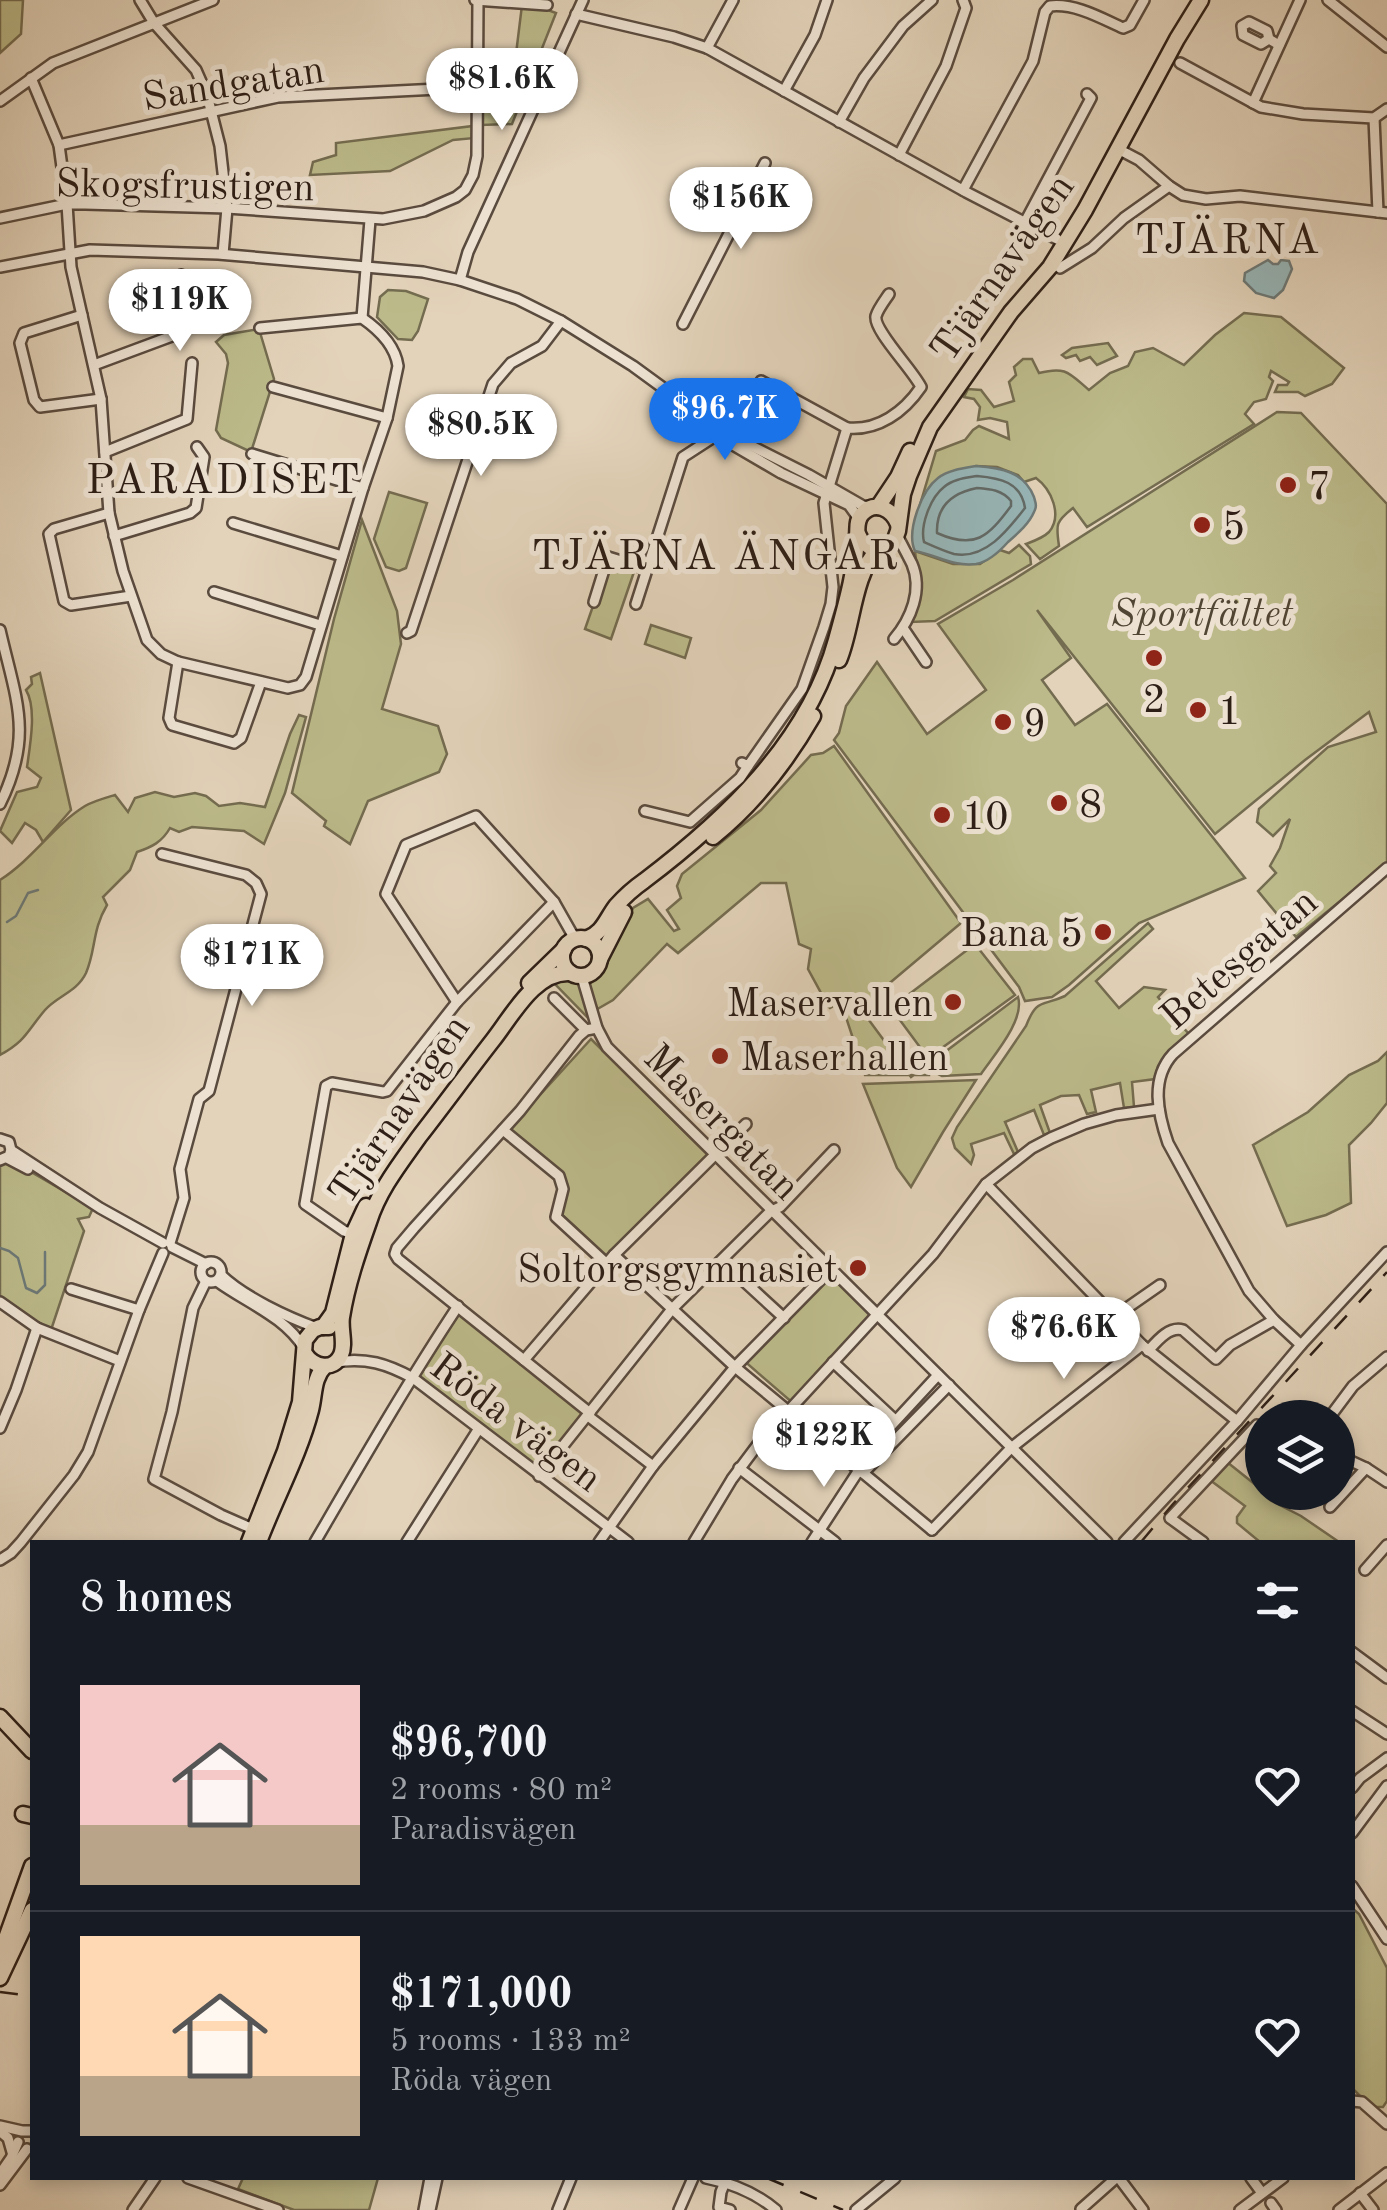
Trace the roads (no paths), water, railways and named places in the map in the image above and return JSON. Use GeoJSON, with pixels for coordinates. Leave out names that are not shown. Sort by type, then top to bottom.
{"type":"FeatureCollection","features":[{"type":"Feature","properties":{"kind":"highway","name":"Tjärnavägen"},"geometry":{"type":"LineString","coordinates":[[875,508],[898,477],[925,420],[991,326],[1043,261],[1192,0]]}},
{"type":"Feature","properties":{"kind":"highway","name":"Tjärnavägen"},"geometry":{"type":"LineString","coordinates":[[342,1341],[347,1294],[376,1203],[393,1174],[520,1004],[551,976],[596,970],[618,919],[632,902],[752,802],[798,744],[845,645],[864,569],[890,538],[909,476],[930,427],[1004,322],[1050,267],[1201,0]]}},
{"type":"Feature","properties":{"kind":"highway"},"geometry":{"type":"LineString","coordinates":[[875,508],[893,514],[890,538],[865,545],[858,526],[875,508]]}},
{"type":"Feature","properties":{"kind":"highway","name":"Tjärnavägen"},"geometry":{"type":"LineString","coordinates":[[320,1327],[332,1313],[353,1234],[380,1180],[518,994],[575,943],[598,933],[626,896],[716,823],[787,742],[808,708],[835,646],[854,563],[858,526]]}},
{"type":"Feature","properties":{"kind":"highway"},"geometry":{"type":"LineString","coordinates":[[576,975],[562,960],[575,943],[598,949],[600,958]]}},
{"type":"Feature","properties":{"kind":"highway"},"geometry":{"type":"LineString","coordinates":[[320,1327],[333,1329],[342,1341],[340,1357],[317,1376],[312,1408],[297,1454],[256,1537],[300,1402],[307,1336],[320,1327]]}},
{"type":"Feature","properties":{"kind":"highway"},"geometry":{"type":"LineString","coordinates":[[305,1351],[316,1364],[331,1364]]}},
{"type":"Feature","properties":{"kind":"highway"},"geometry":{"type":"LineString","coordinates":[[0,1706],[30,1736]]}},
{"type":"Feature","properties":{"kind":"highway"},"geometry":{"type":"LineString","coordinates":[[0,1717],[30,1750]]}},
{"type":"Feature","properties":{"kind":"highway"},"geometry":{"type":"LineString","coordinates":[[2,1964],[30,1873]]}},
{"type":"Feature","properties":{"kind":"highway"},"geometry":{"type":"LineString","coordinates":[[2,1964],[30,1887]]}},
{"type":"Feature","properties":{"kind":"highway"},"geometry":{"type":"LineString","coordinates":[[2,1964],[30,1914]]}},
{"type":"Feature","properties":{"kind":"highway"},"geometry":{"type":"LineString","coordinates":[[2,1964],[30,1928]]}},
{"type":"Feature","properties":{"kind":"street"},"geometry":{"type":"LineString","coordinates":[[140,0],[196,70],[212,112],[227,208],[223,254]]}},
{"type":"Feature","properties":{"kind":"street"},"geometry":{"type":"LineString","coordinates":[[0,101],[53,63],[213,0]]}},
{"type":"Feature","properties":{"kind":"street"},"geometry":{"type":"LineString","coordinates":[[477,0],[547,5]]}},
{"type":"Feature","properties":{"kind":"street","name":"Skogsfrustigen"},"geometry":{"type":"LineString","coordinates":[[0,218],[68,204],[227,208],[370,220],[424,211],[456,197],[473,175],[477,156],[477,0]]}},
{"type":"Feature","properties":{"kind":"street"},"geometry":{"type":"LineString","coordinates":[[460,280],[468,252],[582,0]]}},
{"type":"Feature","properties":{"kind":"street"},"geometry":{"type":"LineString","coordinates":[[707,48],[733,0]]}},
{"type":"Feature","properties":{"kind":"street"},"geometry":{"type":"LineString","coordinates":[[784,91],[815,35],[827,0]]}},
{"type":"Feature","properties":{"kind":"street"},"geometry":{"type":"LineString","coordinates":[[840,122],[864,78],[903,26],[932,0]]}},
{"type":"Feature","properties":{"kind":"street"},"geometry":{"type":"LineString","coordinates":[[899,155],[951,55],[966,8],[963,0]]}},
{"type":"Feature","properties":{"kind":"street"},"geometry":{"type":"LineString","coordinates":[[963,190],[1033,61],[1050,6],[1057,4],[1093,14],[1123,28],[1130,25],[1144,0]]}},
{"type":"Feature","properties":{"kind":"street"},"geometry":{"type":"LineString","coordinates":[[1253,102],[1300,0]]}},
{"type":"Feature","properties":{"kind":"street"},"geometry":{"type":"LineString","coordinates":[[1328,0],[1387,47]]}},
{"type":"Feature","properties":{"kind":"street"},"geometry":{"type":"LineString","coordinates":[[576,14],[707,48],[1056,239]]}},
{"type":"Feature","properties":{"kind":"street"},"geometry":{"type":"LineString","coordinates":[[1269,39],[1279,45]]}},
{"type":"Feature","properties":{"kind":"street"},"geometry":{"type":"LineString","coordinates":[[1180,63],[1261,107],[1374,118],[1387,109]]}},
{"type":"Feature","properties":{"kind":"street"},"geometry":{"type":"LineString","coordinates":[[31,78],[59,144],[68,204],[69,254],[101,400],[109,513],[147,640],[161,654],[178,662],[288,688],[300,685],[306,677],[387,418],[398,373],[397,357],[388,341],[362,318],[260,328]]}},
{"type":"Feature","properties":{"kind":"street","name":"Sandgatan"},"geometry":{"type":"LineString","coordinates":[[59,144],[278,98],[478,87]]}},
{"type":"Feature","properties":{"kind":"street"},"geometry":{"type":"LineString","coordinates":[[1024,224],[1091,98],[1087,94]]}},
{"type":"Feature","properties":{"kind":"street"},"geometry":{"type":"LineString","coordinates":[[1118,149],[1184,195],[1206,199],[1240,196],[1382,212],[1374,118]]}},
{"type":"Feature","properties":{"kind":"street"},"geometry":{"type":"LineString","coordinates":[[682,324],[765,162]]}},
{"type":"Feature","properties":{"kind":"street"},"geometry":{"type":"LineString","coordinates":[[1060,268],[1092,248],[1124,218],[1169,186]]}},
{"type":"Feature","properties":{"kind":"street","name":"Skogsfrustigen"},"geometry":{"type":"LineString","coordinates":[[362,318],[370,220]]}},
{"type":"Feature","properties":{"kind":"street"},"geometry":{"type":"LineString","coordinates":[[0,267],[90,250],[223,254],[423,272],[460,280],[517,298],[561,320],[633,366],[680,407],[782,473],[875,508]]}},
{"type":"Feature","properties":{"kind":"street"},"geometry":{"type":"LineString","coordinates":[[94,365],[176,333],[182,275]]}},
{"type":"Feature","properties":{"kind":"street"},"geometry":{"type":"LineString","coordinates":[[761,381],[846,428],[866,428],[905,408],[921,387],[876,326],[876,316],[889,294]]}},
{"type":"Feature","properties":{"kind":"street"},"geometry":{"type":"LineString","coordinates":[[82,315],[24,333],[20,343],[34,400],[40,407],[101,400]]}},
{"type":"Feature","properties":{"kind":"street"},"geometry":{"type":"LineString","coordinates":[[407,633],[412,631],[493,384],[510,363],[542,346],[561,320]]}},
{"type":"Feature","properties":{"kind":"street"},"geometry":{"type":"LineString","coordinates":[[105,452],[187,419],[192,364]]}},
{"type":"Feature","properties":{"kind":"street"},"geometry":{"type":"LineString","coordinates":[[273,388],[387,418]]}},
{"type":"Feature","properties":{"kind":"street"},"geometry":{"type":"LineString","coordinates":[[646,811],[690,822],[740,778],[745,765],[802,689],[824,627],[833,587],[824,503],[846,428]]}},
{"type":"Feature","properties":{"kind":"street"},"geometry":{"type":"LineString","coordinates":[[636,604],[684,456],[719,433]]}},
{"type":"Feature","properties":{"kind":"street"},"geometry":{"type":"LineString","coordinates":[[114,536],[196,508],[204,457],[197,446]]}},
{"type":"Feature","properties":{"kind":"street"},"geometry":{"type":"LineString","coordinates":[[252,454],[362,488]]}},
{"type":"Feature","properties":{"kind":"street"},"geometry":{"type":"LineString","coordinates":[[827,489],[849,505],[858,526]]}},
{"type":"Feature","properties":{"kind":"street"},"geometry":{"type":"LineString","coordinates":[[109,513],[54,529],[50,534],[64,601],[71,605],[131,596]]}},
{"type":"Feature","properties":{"kind":"street"},"geometry":{"type":"LineString","coordinates":[[233,523],[342,556]]}},
{"type":"Feature","properties":{"kind":"street"},"geometry":{"type":"LineString","coordinates":[[890,538],[911,562],[916,578],[915,599],[894,639]]}},
{"type":"Feature","properties":{"kind":"street"},"geometry":{"type":"LineString","coordinates":[[594,602],[608,558],[647,570]]}},
{"type":"Feature","properties":{"kind":"street"},"geometry":{"type":"LineString","coordinates":[[214,592],[320,625]]}},
{"type":"Feature","properties":{"kind":"street"},"geometry":{"type":"LineString","coordinates":[[902,628],[926,662]]}},
{"type":"Feature","properties":{"kind":"street"},"geometry":{"type":"LineString","coordinates":[[0,630],[20,724],[20,748],[0,804]]}},
{"type":"Feature","properties":{"kind":"street"},"geometry":{"type":"LineString","coordinates":[[178,662],[169,718],[172,725],[234,743],[242,738],[261,682]]}},
{"type":"Feature","properties":{"kind":"street"},"geometry":{"type":"LineString","coordinates":[[0,772],[12,778]]}},
{"type":"Feature","properties":{"kind":"street"},"geometry":{"type":"LineString","coordinates":[[457,1002],[386,894],[406,845],[476,816],[554,902],[575,943]]}},
{"type":"Feature","properties":{"kind":"street"},"geometry":{"type":"LineString","coordinates":[[0,1560],[21,1542],[74,1476],[88,1452],[184,1198],[180,1169],[199,1100],[209,1090],[261,894],[246,875],[162,854]]}},
{"type":"Feature","properties":{"kind":"street","name":"Betesgatan"},"geometry":{"type":"LineString","coordinates":[[1159,1109],[1161,1070],[1173,1054],[1387,868]]}},
{"type":"Feature","properties":{"kind":"street"},"geometry":{"type":"LineString","coordinates":[[353,1234],[305,1204],[326,1086],[332,1083],[388,1091],[457,1002],[554,902]]}},
{"type":"Feature","properties":{"kind":"street","name":"Masergatan"},"geometry":{"type":"LineString","coordinates":[[576,975],[592,1029],[607,1046],[1105,1540]]}},
{"type":"Feature","properties":{"kind":"street"},"geometry":{"type":"LineString","coordinates":[[554,998],[592,1029],[579,1036],[504,1130],[395,1254],[652,1466]]}},
{"type":"Feature","properties":{"kind":"street"},"geometry":{"type":"LineString","coordinates":[[695,1540],[739,1468],[933,1254],[986,1184],[1023,1155],[1084,1124],[1159,1109],[1168,1143],[1249,1291],[1301,1345]]}},
{"type":"Feature","properties":{"kind":"street"},"geometry":{"type":"LineString","coordinates":[[524,1360],[611,1260],[746,1124]]}},
{"type":"Feature","properties":{"kind":"street"},"geometry":{"type":"LineString","coordinates":[[504,1130],[558,1176],[564,1188],[556,1217],[672,1309],[735,1367],[932,1530]]}},
{"type":"Feature","properties":{"kind":"street"},"geometry":{"type":"LineString","coordinates":[[0,1139],[8,1142],[6,1156],[204,1267]]}},
{"type":"Feature","properties":{"kind":"street"},"geometry":{"type":"LineString","coordinates":[[538,1476],[672,1309],[834,1150]]}},
{"type":"Feature","properties":{"kind":"street"},"geometry":{"type":"LineString","coordinates":[[986,1184],[1145,1348],[1237,1420]]}},
{"type":"Feature","properties":{"kind":"street"},"geometry":{"type":"LineString","coordinates":[[1126,1540],[1387,1252]]}},
{"type":"Feature","properties":{"kind":"street"},"geometry":{"type":"LineString","coordinates":[[722,1261],[784,1318]]}},
{"type":"Feature","properties":{"kind":"street"},"geometry":{"type":"LineString","coordinates":[[256,1537],[154,1479],[172,1412],[192,1308],[215,1279],[217,1264],[212,1262],[204,1267],[202,1276],[215,1279],[231,1284],[300,1322],[320,1327]]}},
{"type":"Feature","properties":{"kind":"street"},"geometry":{"type":"LineString","coordinates":[[600,1540],[652,1466],[735,1367],[831,1269]]}},
{"type":"Feature","properties":{"kind":"street"},"geometry":{"type":"LineString","coordinates":[[215,1279],[283,1323],[305,1351]]}},
{"type":"Feature","properties":{"kind":"street"},"geometry":{"type":"LineString","coordinates":[[1114,1317],[1160,1285]]}},
{"type":"Feature","properties":{"kind":"street"},"geometry":{"type":"LineString","coordinates":[[71,1289],[139,1310]]}},
{"type":"Feature","properties":{"kind":"street"},"geometry":{"type":"LineString","coordinates":[[0,1302],[37,1328],[120,1361]]}},
{"type":"Feature","properties":{"kind":"street"},"geometry":{"type":"LineString","coordinates":[[316,1540],[418,1366],[458,1306]]}},
{"type":"Feature","properties":{"kind":"street"},"geometry":{"type":"LineString","coordinates":[[930,1540],[932,1530],[1011,1448],[1170,1330],[1182,1330],[1216,1358],[1274,1320]]}},
{"type":"Feature","properties":{"kind":"street"},"geometry":{"type":"LineString","coordinates":[[0,1428],[37,1328]]}},
{"type":"Feature","properties":{"kind":"street","name":"Röda vägen"},"geometry":{"type":"LineString","coordinates":[[342,1341],[364,1359]]}},
{"type":"Feature","properties":{"kind":"street"},"geometry":{"type":"LineString","coordinates":[[1342,1400],[1352,1386],[1387,1357]]}},
{"type":"Feature","properties":{"kind":"street","name":"Röda vägen"},"geometry":{"type":"LineString","coordinates":[[331,1364],[364,1359],[392,1366],[413,1378],[625,1540]]}},
{"type":"Feature","properties":{"kind":"street"},"geometry":{"type":"LineString","coordinates":[[832,1362],[896,1420]]}},
{"type":"Feature","properties":{"kind":"street"},"geometry":{"type":"LineString","coordinates":[[813,1540],[896,1420],[938,1375]]}},
{"type":"Feature","properties":{"kind":"street"},"geometry":{"type":"LineString","coordinates":[[859,1470],[949,1385]]}},
{"type":"Feature","properties":{"kind":"street"},"geometry":{"type":"LineString","coordinates":[[408,1540],[478,1430]]}},
{"type":"Feature","properties":{"kind":"street"},"geometry":{"type":"LineString","coordinates":[[1200,1540],[1170,1518],[1245,1441]]}},
{"type":"Feature","properties":{"kind":"street"},"geometry":{"type":"LineString","coordinates":[[1355,1463],[1387,1482]]}},
{"type":"Feature","properties":{"kind":"street"},"geometry":{"type":"LineString","coordinates":[[739,1468],[832,1540]]}},
{"type":"Feature","properties":{"kind":"street"},"geometry":{"type":"LineString","coordinates":[[1355,1480],[1366,1468]]}},
{"type":"Feature","properties":{"kind":"street"},"geometry":{"type":"LineString","coordinates":[[1365,1570],[1387,1545]]}},
{"type":"Feature","properties":{"kind":"street"},"geometry":{"type":"LineString","coordinates":[[1355,1654],[1387,1678]]}},
{"type":"Feature","properties":{"kind":"street"},"geometry":{"type":"LineString","coordinates":[[1355,1713],[1387,1734]]}},
{"type":"Feature","properties":{"kind":"street"},"geometry":{"type":"LineString","coordinates":[[1356,1776],[1387,1758]]}},
{"type":"Feature","properties":{"kind":"street"},"geometry":{"type":"LineString","coordinates":[[1355,1829],[1387,1786]]}},
{"type":"Feature","properties":{"kind":"street"},"geometry":{"type":"LineString","coordinates":[[1355,1891],[1387,1939]]}},
{"type":"Feature","properties":{"kind":"street"},"geometry":{"type":"LineString","coordinates":[[1355,2101],[1362,2102],[1387,2124]]}},
{"type":"Feature","properties":{"kind":"street"},"geometry":{"type":"LineString","coordinates":[[1,2130],[25,2140]]}},
{"type":"Feature","properties":{"kind":"street"},"geometry":{"type":"LineString","coordinates":[[1,2130],[10,2144],[11,2158]]}},
{"type":"Feature","properties":{"kind":"street"},"geometry":{"type":"LineString","coordinates":[[0,2174],[25,2140]]}},
{"type":"Feature","properties":{"kind":"street"},"geometry":{"type":"LineString","coordinates":[[0,2185],[25,2140]]}},
{"type":"Feature","properties":{"kind":"street"},"geometry":{"type":"LineString","coordinates":[[1339,2210],[1383,2176],[1387,2188]]}},
{"type":"Feature","properties":{"kind":"street"},"geometry":{"type":"LineString","coordinates":[[133,2210],[154,2180]]}},
{"type":"Feature","properties":{"kind":"street"},"geometry":{"type":"LineString","coordinates":[[194,2180],[278,2210]]}},
{"type":"Feature","properties":{"kind":"street"},"geometry":{"type":"LineString","coordinates":[[427,2210],[434,2180]]}},
{"type":"Feature","properties":{"kind":"street"},"geometry":{"type":"LineString","coordinates":[[558,2210],[570,2180]]}},
{"type":"Feature","properties":{"kind":"street"},"geometry":{"type":"LineString","coordinates":[[679,2210],[692,2180]]}},
{"type":"Feature","properties":{"kind":"street"},"geometry":{"type":"LineString","coordinates":[[716,2180],[765,2201],[776,2210]]}},
{"type":"Feature","properties":{"kind":"street"},"geometry":{"type":"LineString","coordinates":[[858,2210],[893,2180]]}},
{"type":"Feature","properties":{"kind":"street"},"geometry":{"type":"LineString","coordinates":[[1081,2210],[1115,2180]]}},
{"type":"Feature","properties":{"kind":"street"},"geometry":{"type":"LineString","coordinates":[[1119,2180],[1143,2210]]}},
{"type":"Feature","properties":{"kind":"street"},"geometry":{"type":"LineString","coordinates":[[1253,2180],[1262,2192]]}},
{"type":"Feature","properties":{"kind":"street"},"geometry":{"type":"LineString","coordinates":[[1240,2210],[1280,2180]]}},
{"type":"Feature","properties":{"kind":"street"},"geometry":{"type":"LineString","coordinates":[[725,2182],[719,2207],[730,2210]]}},
{"type":"Feature","properties":{"kind":"street"},"geometry":{"type":"LineString","coordinates":[[1360,2193],[1373,2210]]}},
{"type":"Feature","properties":{"kind":"water"},"geometry":{"type":"Polygon","coordinates":[[[1268,260],[1273,264],[1289,261],[1292,269],[1283,290],[1274,298],[1256,293],[1244,281],[1245,273],[1268,260]]]}},
{"type":"Feature","properties":{"kind":"water"},"geometry":{"type":"Polygon","coordinates":[[[976,466],[1002,470],[1024,481],[1036,503],[1029,521],[998,552],[980,563],[960,564],[915,551],[914,523],[932,484],[946,473],[976,466]]]}},
{"type":"Feature","properties":{"kind":"waterway"},"geometry":{"type":"LineString","coordinates":[[7,922],[16,916],[28,893],[38,890]]}},
{"type":"Feature","properties":{"kind":"waterway"},"geometry":{"type":"LineString","coordinates":[[0,1248],[18,1258],[26,1288],[37,1293],[45,1285],[45,1252]]}},
{"type":"Feature","properties":{"kind":"railway"},"geometry":{"type":"LineString","coordinates":[[1143,1540],[1387,1272]]}},
{"type":"Feature","properties":{"kind":"railway"},"geometry":{"type":"LineString","coordinates":[[0,1992],[30,1996]]}},
{"type":"Feature","properties":{"kind":"railway"},"geometry":{"type":"LineString","coordinates":[[772,2180],[843,2210]]}},
{"type":"Feature","properties":{"kind":"place","name":"7"},"geometry":{"type":"Point","coordinates":[1288,485]}},
{"type":"Feature","properties":{"kind":"place","name":"5"},"geometry":{"type":"Point","coordinates":[1202,525]}},
{"type":"Feature","properties":{"kind":"place","name":"2"},"geometry":{"type":"Point","coordinates":[1154,658]}},
{"type":"Feature","properties":{"kind":"place","name":"1"},"geometry":{"type":"Point","coordinates":[1198,710]}},
{"type":"Feature","properties":{"kind":"place","name":"9"},"geometry":{"type":"Point","coordinates":[1003,722]}},
{"type":"Feature","properties":{"kind":"place","name":"8"},"geometry":{"type":"Point","coordinates":[1059,803]}},
{"type":"Feature","properties":{"kind":"place","name":"10"},"geometry":{"type":"Point","coordinates":[942,815]}},
{"type":"Feature","properties":{"kind":"place","name":"Bana 5"},"geometry":{"type":"Point","coordinates":[1103,932]}},
{"type":"Feature","properties":{"kind":"place","name":"Maservallen"},"geometry":{"type":"Point","coordinates":[953,1002]}},
{"type":"Feature","properties":{"kind":"place","name":"Maserhallen"},"geometry":{"type":"Point","coordinates":[720,1056]}},
{"type":"Feature","properties":{"kind":"place","name":"Soltorgsgymnasiet"},"geometry":{"type":"Point","coordinates":[858,1268]}},
{"type":"Feature","properties":{"kind":"district","name":"TJÄRNA"},"geometry":{"type":"Point","coordinates":[1228,238]}},
{"type":"Feature","properties":{"kind":"district","name":"PARADISET"},"geometry":{"type":"Point","coordinates":[224,478]}},
{"type":"Feature","properties":{"kind":"district","name":"TJÄRNA ÄNGAR"},"geometry":{"type":"Point","coordinates":[716,554]}},
{"type":"Feature","properties":{"kind":"park label","name":"Sportfältet"},"geometry":{"type":"Point","coordinates":[1202,612]}}]}
